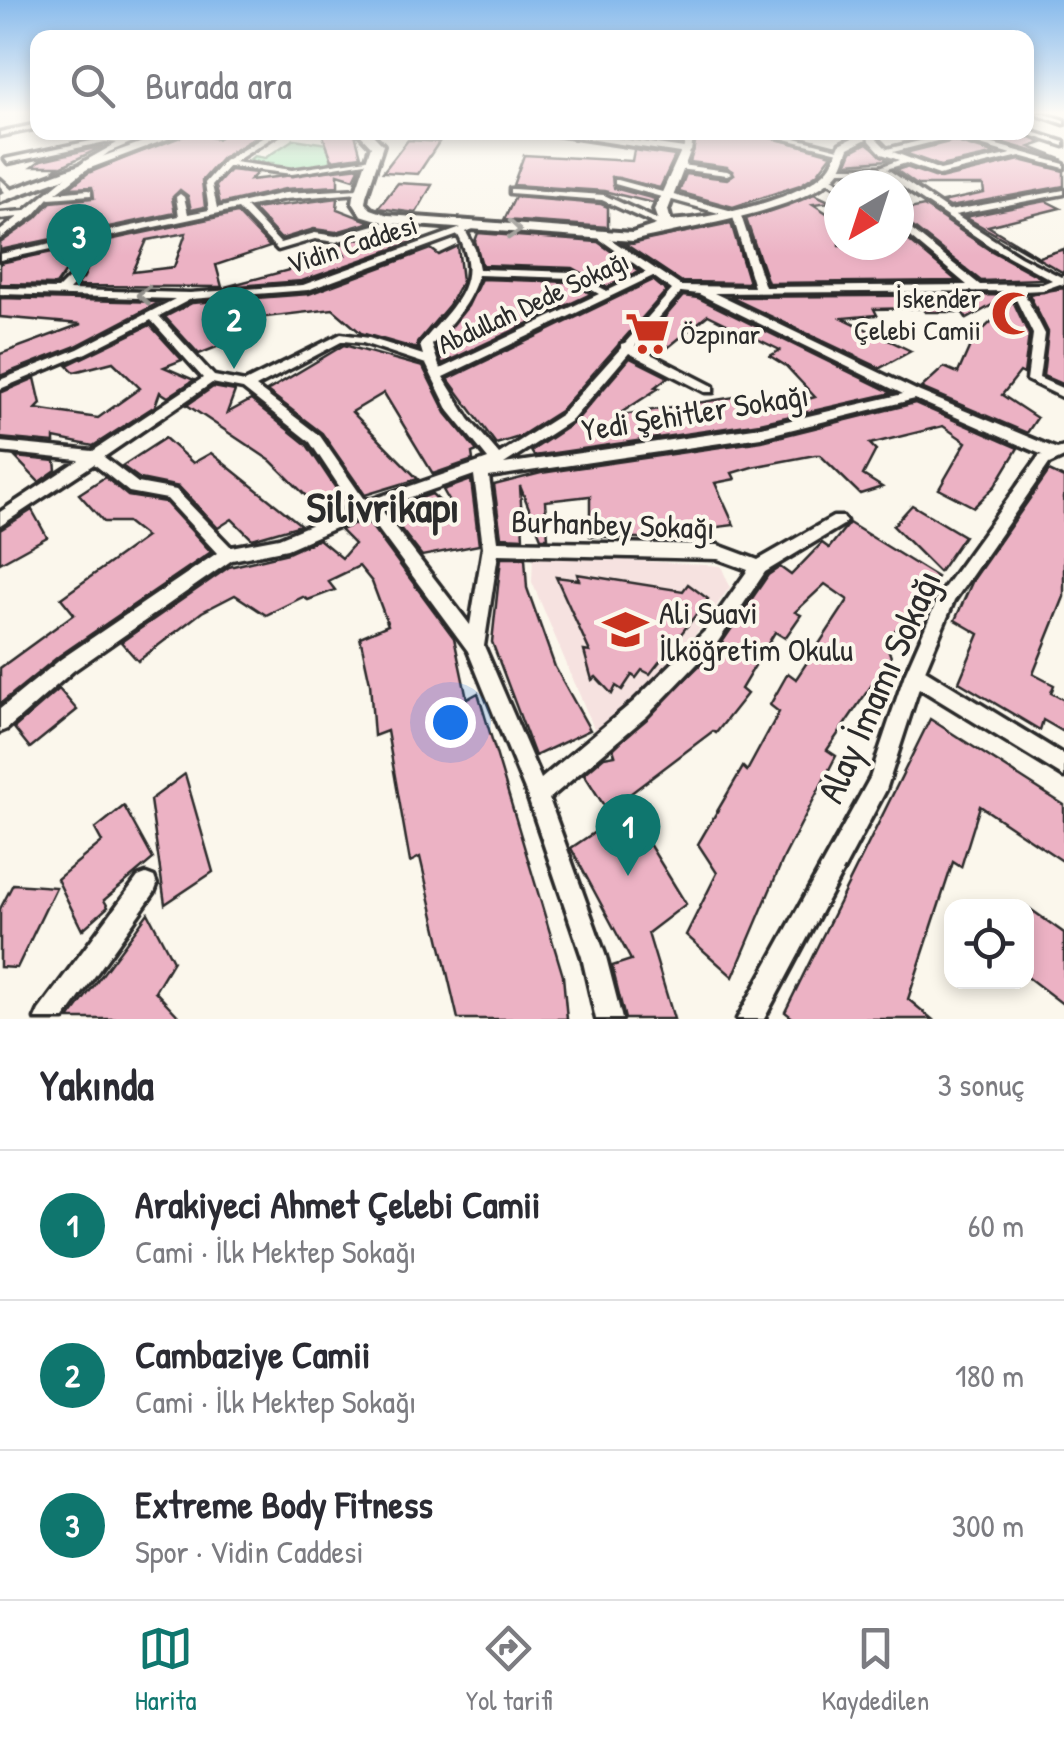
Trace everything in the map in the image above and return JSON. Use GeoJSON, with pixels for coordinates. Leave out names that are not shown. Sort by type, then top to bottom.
{"type":"FeatureCollection","features":[{"type":"Feature","properties":{"kind":"street"},"geometry":{"type":"LineString","coordinates":[[0,236],[49,196],[61,179],[90,161]]}},
{"type":"Feature","properties":{"kind":"street"},"geometry":{"type":"LineString","coordinates":[[0,182],[4,196],[108,161]]}},
{"type":"Feature","properties":{"kind":"street"},"geometry":{"type":"LineString","coordinates":[[214,212],[208,185],[231,161]]}},
{"type":"Feature","properties":{"kind":"street"},"geometry":{"type":"LineString","coordinates":[[227,163],[292,172],[370,161]]}},
{"type":"Feature","properties":{"kind":"street"},"geometry":{"type":"LineString","coordinates":[[374,161],[360,191],[359,203],[366,212],[468,229],[604,238],[632,237],[666,226],[737,215],[802,193],[824,178]]}},
{"type":"Feature","properties":{"kind":"street"},"geometry":{"type":"LineString","coordinates":[[666,226],[662,210],[683,161]]}},
{"type":"Feature","properties":{"kind":"street"},"geometry":{"type":"LineString","coordinates":[[868,170],[906,161]]}},
{"type":"Feature","properties":{"kind":"street"},"geometry":{"type":"LineString","coordinates":[[909,161],[939,173],[956,173],[997,161]]}},
{"type":"Feature","properties":{"kind":"street"},"geometry":{"type":"LineString","coordinates":[[681,167],[727,173]]}},
{"type":"Feature","properties":{"kind":"street"},"geometry":{"type":"LineString","coordinates":[[881,169],[952,213],[997,247],[1063,281]]}},
{"type":"Feature","properties":{"kind":"street"},"geometry":{"type":"LineString","coordinates":[[618,182],[737,215]]}},
{"type":"Feature","properties":{"kind":"street"},"geometry":{"type":"LineString","coordinates":[[513,190],[604,198],[666,226]]}},
{"type":"Feature","properties":{"kind":"street"},"geometry":{"type":"LineString","coordinates":[[0,257],[284,196],[360,191]]}},
{"type":"Feature","properties":{"kind":"street"},"geometry":{"type":"LineString","coordinates":[[952,213],[1064,192]]}},
{"type":"Feature","properties":{"kind":"street"},"geometry":{"type":"LineString","coordinates":[[49,196],[88,193]]}},
{"type":"Feature","properties":{"kind":"street"},"geometry":{"type":"LineString","coordinates":[[180,197],[184,218]]}},
{"type":"Feature","properties":{"kind":"street"},"geometry":{"type":"LineString","coordinates":[[240,206],[278,247],[315,236],[336,240],[402,220]]}},
{"type":"Feature","properties":{"kind":"street"},"geometry":{"type":"LineString","coordinates":[[0,216],[31,212]]}},
{"type":"Feature","properties":{"kind":"street"},"geometry":{"type":"LineString","coordinates":[[737,215],[760,288]]}},
{"type":"Feature","properties":{"kind":"street"},"geometry":{"type":"LineString","coordinates":[[468,229],[476,272],[471,288],[426,345],[436,376],[479,442],[498,460]]}},
{"type":"Feature","properties":{"kind":"street","name":"Vidin Caddesi"},"geometry":{"type":"LineString","coordinates":[[0,291],[190,296],[304,288],[468,229]]}},
{"type":"Feature","properties":{"kind":"street"},"geometry":{"type":"LineString","coordinates":[[914,236],[978,289]]}},
{"type":"Feature","properties":{"kind":"street"},"geometry":{"type":"LineString","coordinates":[[604,238],[678,289],[978,289],[1063,281]]}},
{"type":"Feature","properties":{"kind":"street"},"geometry":{"type":"LineString","coordinates":[[59,294],[76,276],[86,257]]}},
{"type":"Feature","properties":{"kind":"street"},"geometry":{"type":"LineString","coordinates":[[476,272],[573,274],[607,295]]}},
{"type":"Feature","properties":{"kind":"street","name":"Abdullah Dede Sokağı"},"geometry":{"type":"LineString","coordinates":[[436,376],[652,273]]}},
{"type":"Feature","properties":{"kind":"street"},"geometry":{"type":"LineString","coordinates":[[1016,288],[1038,334],[1033,380],[1064,394]]}},
{"type":"Feature","properties":{"kind":"street"},"geometry":{"type":"LineString","coordinates":[[475,646],[492,547],[481,473],[567,417],[678,289]]}},
{"type":"Feature","properties":{"kind":"street"},"geometry":{"type":"LineString","coordinates":[[700,290],[916,395],[1061,454]]}},
{"type":"Feature","properties":{"kind":"street"},"geometry":{"type":"LineString","coordinates":[[0,385],[57,363],[190,296]]}},
{"type":"Feature","properties":{"kind":"street"},"geometry":{"type":"LineString","coordinates":[[152,315],[210,379],[247,386],[316,439],[358,503],[370,506],[475,646],[538,796],[594,957],[609,1019]]}},
{"type":"Feature","properties":{"kind":"street"},"geometry":{"type":"LineString","coordinates":[[247,386],[341,337],[429,361]]}},
{"type":"Feature","properties":{"kind":"street"},"geometry":{"type":"LineString","coordinates":[[626,346],[709,389]]}},
{"type":"Feature","properties":{"kind":"street"},"geometry":{"type":"LineString","coordinates":[[0,520],[210,379]]}},
{"type":"Feature","properties":{"kind":"street","name":"Yedi Şehitler Sokağı"},"geometry":{"type":"LineString","coordinates":[[481,473],[762,432],[916,395]]}},
{"type":"Feature","properties":{"kind":"street"},"geometry":{"type":"LineString","coordinates":[[0,447],[94,456],[134,488],[171,494],[228,554]]}},
{"type":"Feature","properties":{"kind":"street","name":"Alay İmamı Sokağı"},"geometry":{"type":"LineString","coordinates":[[754,1017],[879,783],[914,674],[946,597],[1044,460],[1061,454]]}},
{"type":"Feature","properties":{"kind":"street"},"geometry":{"type":"LineString","coordinates":[[0,722],[67,665],[228,554],[281,544],[370,506],[498,460]]}},
{"type":"Feature","properties":{"kind":"street"},"geometry":{"type":"LineString","coordinates":[[538,796],[640,709],[710,637],[759,566],[838,521]]}},
{"type":"Feature","properties":{"kind":"street","name":"Burhanbey Sokağı"},"geometry":{"type":"LineString","coordinates":[[492,547],[718,552],[759,566]]}},
{"type":"Feature","properties":{"kind":"street"},"geometry":{"type":"LineString","coordinates":[[914,674],[1064,767]]}},
{"type":"Feature","properties":{"kind":"street"},"geometry":{"type":"LineString","coordinates":[[48,1019],[146,885]]}},
{"type":"Feature","properties":{"kind":"shaded area","name":"Ali Suavi İlköğretim Okulu"},"geometry":{"type":"Polygon","coordinates":[[[533,554],[721,566],[730,587],[684,650],[604,736],[597,736],[532,582],[533,554]]]}},
{"type":"Feature","properties":{"kind":"green space"},"geometry":{"type":"Polygon","coordinates":[[[248,161],[331,161],[330,164],[294,171],[293,176],[268,173],[273,163],[248,161]]]}},
{"type":"Feature","properties":{"kind":"building"},"geometry":{"type":"Polygon","coordinates":[[[40,161],[74,161],[54,170],[58,166],[33,166],[40,161]]]}},
{"type":"Feature","properties":{"kind":"building"},"geometry":{"type":"Polygon","coordinates":[[[119,161],[220,161],[202,181],[205,207],[191,210],[188,196],[180,190],[172,198],[175,213],[0,250],[0,243],[36,218],[51,202],[94,198],[92,187],[69,188],[88,173],[119,161]]]}},
{"type":"Feature","properties":{"kind":"building"},"geometry":{"type":"Polygon","coordinates":[[[392,161],[427,161],[418,174],[383,172],[392,161]]]}},
{"type":"Feature","properties":{"kind":"building"},"geometry":{"type":"Polygon","coordinates":[[[522,161],[673,161],[660,188],[612,177],[614,188],[655,199],[653,203],[604,191],[513,185],[522,161]]]}},
{"type":"Feature","properties":{"kind":"building"},"geometry":{"type":"Polygon","coordinates":[[[827,161],[817,174],[800,185],[733,207],[679,192],[686,174],[727,179],[734,174],[727,167],[690,162],[827,161]]]}},
{"type":"Feature","properties":{"kind":"building"},"geometry":{"type":"Polygon","coordinates":[[[925,161],[965,161],[940,166],[925,161]]]}},
{"type":"Feature","properties":{"kind":"building"},"geometry":{"type":"Polygon","coordinates":[[[1022,161],[1064,171],[1064,186],[950,207],[942,202],[984,193],[983,185],[917,185],[914,170],[896,170],[906,167],[940,179],[1022,161]]]}},
{"type":"Feature","properties":{"kind":"building"},"geometry":{"type":"Polygon","coordinates":[[[360,167],[354,179],[338,174],[338,186],[285,189],[220,204],[216,186],[230,170],[257,173],[250,180],[360,167]]]}},
{"type":"Feature","properties":{"kind":"building"},"geometry":{"type":"Polygon","coordinates":[[[398,183],[432,185],[416,213],[378,208],[398,183]]]}},
{"type":"Feature","properties":{"kind":"building"},"geometry":{"type":"Polygon","coordinates":[[[814,194],[824,199],[824,203],[813,204],[824,211],[824,260],[914,260],[914,245],[957,281],[768,283],[746,219],[814,194]]]}},
{"type":"Feature","properties":{"kind":"building"},"geometry":{"type":"Polygon","coordinates":[[[515,197],[601,204],[608,207],[608,227],[504,220],[515,197]]]}},
{"type":"Feature","properties":{"kind":"building"},"geometry":{"type":"Polygon","coordinates":[[[338,198],[337,209],[371,222],[336,232],[314,229],[281,239],[253,209],[338,198]]]}},
{"type":"Feature","properties":{"kind":"building"},"geometry":{"type":"Polygon","coordinates":[[[1046,201],[1060,208],[988,226],[1039,257],[1064,249],[1064,273],[965,217],[1046,201]]]}},
{"type":"Feature","properties":{"kind":"building"},"geometry":{"type":"Polygon","coordinates":[[[924,206],[988,249],[1043,279],[981,281],[914,228],[914,208],[924,206]]]}},
{"type":"Feature","properties":{"kind":"building"},"geometry":{"type":"Polygon","coordinates":[[[237,213],[270,247],[216,265],[222,287],[77,286],[93,258],[87,251],[78,254],[56,285],[0,284],[0,263],[237,213]],[[186,233],[147,240],[133,272],[174,267],[186,233]]]}},
{"type":"Feature","properties":{"kind":"building"},"geometry":{"type":"Polygon","coordinates":[[[731,223],[749,283],[682,282],[625,244],[731,223]]]}},
{"type":"Feature","properties":{"kind":"building"},"geometry":{"type":"Polygon","coordinates":[[[395,227],[412,229],[418,240],[302,281],[225,287],[345,255],[338,245],[395,227]]]}},
{"type":"Feature","properties":{"kind":"building"},"geometry":{"type":"Polygon","coordinates":[[[478,233],[598,242],[639,271],[607,287],[573,268],[482,265],[475,241],[478,233]]]}},
{"type":"Feature","properties":{"kind":"building"},"geometry":{"type":"Polygon","coordinates":[[[458,246],[462,281],[449,305],[417,343],[417,349],[361,333],[333,309],[223,322],[232,341],[199,354],[165,317],[192,303],[309,294],[431,249],[439,255],[458,246]]]}},
{"type":"Feature","properties":{"kind":"building"},"geometry":{"type":"Polygon","coordinates":[[[481,279],[570,282],[591,294],[442,364],[436,346],[468,306],[481,279]]]}},
{"type":"Feature","properties":{"kind":"building"},"geometry":{"type":"Polygon","coordinates":[[[653,280],[666,291],[560,411],[519,437],[496,444],[448,379],[653,280]]]}},
{"type":"Feature","properties":{"kind":"building"},"geometry":{"type":"Polygon","coordinates":[[[1064,288],[1064,385],[1043,376],[1048,332],[1029,294],[1064,288]]]}},
{"type":"Feature","properties":{"kind":"building"},"geometry":{"type":"Polygon","coordinates":[[[1010,295],[967,319],[962,312],[925,312],[922,308],[874,309],[877,315],[843,318],[911,351],[880,368],[730,297],[1010,295]]]}},
{"type":"Feature","properties":{"kind":"building"},"geometry":{"type":"Polygon","coordinates":[[[683,296],[698,298],[892,393],[760,423],[534,456],[531,451],[575,422],[630,358],[668,377],[655,387],[659,388],[616,416],[734,397],[737,402],[771,402],[775,408],[815,397],[786,366],[770,356],[780,350],[708,315],[660,354],[641,345],[683,296]]]}},
{"type":"Feature","properties":{"kind":"building"},"geometry":{"type":"Polygon","coordinates":[[[0,298],[160,302],[76,346],[0,376],[0,354],[81,324],[0,317],[0,298]]]}},
{"type":"Feature","properties":{"kind":"building"},"geometry":{"type":"Polygon","coordinates":[[[1013,301],[1029,335],[1024,374],[1020,372],[1002,395],[1037,418],[1027,433],[921,388],[944,367],[958,373],[973,339],[1013,301]]]}},
{"type":"Feature","properties":{"kind":"building"},"geometry":{"type":"Polygon","coordinates":[[[150,325],[182,360],[164,367],[194,380],[168,397],[160,392],[155,406],[93,446],[54,438],[54,443],[0,438],[0,393],[35,378],[41,404],[36,409],[98,418],[140,388],[113,362],[74,372],[67,365],[150,325]]]}},
{"type":"Feature","properties":{"kind":"building"},"geometry":{"type":"Polygon","coordinates":[[[344,345],[423,367],[446,413],[477,451],[472,453],[473,460],[433,474],[384,393],[352,412],[418,479],[365,495],[322,433],[267,391],[344,345]]]}},
{"type":"Feature","properties":{"kind":"building"},"geometry":{"type":"Polygon","coordinates":[[[213,387],[235,391],[227,413],[251,400],[307,445],[347,505],[325,515],[271,461],[187,405],[213,387]]]}},
{"type":"Feature","properties":{"kind":"building"},"geometry":{"type":"Polygon","coordinates":[[[915,403],[1018,448],[995,486],[974,507],[939,489],[966,442],[943,426],[870,444],[876,450],[863,475],[882,487],[860,494],[820,455],[815,455],[752,467],[732,473],[735,479],[715,483],[734,525],[661,534],[661,539],[590,536],[590,496],[545,501],[548,538],[541,538],[520,486],[523,538],[501,537],[494,485],[541,473],[762,441],[915,403]]]}},
{"type":"Feature","properties":{"kind":"building"},"geometry":{"type":"Polygon","coordinates":[[[165,438],[193,463],[211,453],[301,525],[252,539],[232,519],[218,528],[179,487],[140,479],[122,466],[165,438]]]}},
{"type":"Feature","properties":{"kind":"building"},"geometry":{"type":"Polygon","coordinates":[[[15,457],[55,461],[56,470],[39,482],[15,457]]]}},
{"type":"Feature","properties":{"kind":"building"},"geometry":{"type":"Polygon","coordinates":[[[1049,471],[1064,478],[1064,597],[1033,674],[1054,685],[1051,693],[1064,700],[1064,732],[1043,720],[1040,730],[959,682],[979,634],[955,620],[973,580],[1049,471]]]}},
{"type":"Feature","properties":{"kind":"building"},"geometry":{"type":"Polygon","coordinates":[[[105,477],[128,496],[165,502],[211,552],[59,656],[0,704],[0,668],[74,614],[61,598],[146,537],[127,522],[104,522],[79,494],[105,477]]]}},
{"type":"Feature","properties":{"kind":"building"},"geometry":{"type":"Polygon","coordinates":[[[471,480],[479,545],[422,556],[386,510],[432,494],[448,509],[452,506],[443,490],[471,480]]]}},
{"type":"Feature","properties":{"kind":"building"},"geometry":{"type":"Polygon","coordinates":[[[912,505],[964,536],[939,572],[893,526],[912,505]]]}},
{"type":"Feature","properties":{"kind":"building"},"geometry":{"type":"Polygon","coordinates":[[[32,510],[47,537],[0,563],[0,530],[32,510]]]}},
{"type":"Feature","properties":{"kind":"building"},"geometry":{"type":"Polygon","coordinates":[[[366,519],[454,638],[467,699],[478,693],[563,976],[567,1019],[458,1019],[420,857],[410,862],[387,731],[374,736],[370,683],[360,637],[388,625],[372,582],[359,566],[328,581],[335,590],[308,600],[303,597],[266,615],[235,595],[202,612],[138,661],[121,642],[229,567],[288,553],[319,539],[342,558],[354,544],[340,530],[366,519]]]}},
{"type":"Feature","properties":{"kind":"building"},"geometry":{"type":"Polygon","coordinates":[[[849,523],[937,577],[886,642],[891,657],[827,750],[836,756],[784,857],[733,977],[686,935],[717,873],[698,844],[743,767],[747,771],[779,712],[770,705],[788,673],[796,679],[848,600],[825,584],[795,612],[801,615],[785,638],[775,632],[741,689],[747,694],[716,733],[713,731],[622,800],[686,904],[648,933],[674,1019],[625,1019],[612,966],[631,960],[571,848],[613,820],[584,774],[604,757],[615,755],[613,749],[705,660],[708,663],[768,575],[780,567],[791,575],[822,543],[829,548],[849,523]]]}},
{"type":"Feature","properties":{"kind":"building"},"geometry":{"type":"Polygon","coordinates":[[[501,558],[525,558],[527,588],[555,667],[590,730],[535,756],[492,642],[501,558]]]}},
{"type":"Feature","properties":{"kind":"building"},"geometry":{"type":"Polygon","coordinates":[[[577,574],[683,591],[688,584],[708,599],[650,674],[642,670],[636,678],[632,675],[622,690],[616,686],[612,694],[596,677],[592,680],[584,651],[590,652],[556,577],[579,580],[577,574]]]}},
{"type":"Feature","properties":{"kind":"building"},"geometry":{"type":"Polygon","coordinates":[[[59,689],[77,710],[30,748],[14,728],[59,689]]]}},
{"type":"Feature","properties":{"kind":"building"},"geometry":{"type":"Polygon","coordinates":[[[930,719],[1064,805],[1064,862],[980,806],[961,867],[953,862],[908,999],[932,1019],[794,1019],[785,1012],[930,719]]]}},
{"type":"Feature","properties":{"kind":"building"},"geometry":{"type":"Polygon","coordinates":[[[185,774],[213,872],[165,904],[150,800],[185,774]]]}},
{"type":"Feature","properties":{"kind":"building"},"geometry":{"type":"Polygon","coordinates":[[[124,806],[153,859],[104,900],[108,907],[82,930],[57,879],[102,842],[95,829],[124,806]]]}},
{"type":"Feature","properties":{"kind":"building"},"geometry":{"type":"Polygon","coordinates":[[[13,884],[56,887],[17,968],[0,967],[0,909],[13,884]]]}},
{"type":"Feature","properties":{"kind":"building"},"geometry":{"type":"Polygon","coordinates":[[[1034,912],[1064,933],[1064,1005],[1034,982],[1034,912]]]}},
{"type":"Feature","properties":{"kind":"building"},"geometry":{"type":"Polygon","coordinates":[[[148,913],[173,961],[155,991],[181,1019],[69,1019],[148,913]]]}},
{"type":"Feature","properties":{"kind":"place","name":"Extreme Body Fitness"},"geometry":{"type":"Point","coordinates":[79,286]}},
{"type":"Feature","properties":{"kind":"place","name":"İskender Çelebi Camii"},"geometry":{"type":"Point","coordinates":[1014,314]}},
{"type":"Feature","properties":{"kind":"place","name":"Özpınar"},"geometry":{"type":"Point","coordinates":[647,334]}},
{"type":"Feature","properties":{"kind":"place","name":"Cambaziye Camii"},"geometry":{"type":"Point","coordinates":[234,369]}},
{"type":"Feature","properties":{"kind":"place","name":"Ali Suavi İlköğretim Okulu"},"geometry":{"type":"Point","coordinates":[626,630]}},
{"type":"Feature","properties":{"kind":"place","name":"Arakiyeci Ahmet Çelebi Camii"},"geometry":{"type":"Point","coordinates":[628,876]}},
{"type":"Feature","properties":{"kind":"district","name":"Silivrikapı"},"geometry":{"type":"Point","coordinates":[383,506]}}]}
